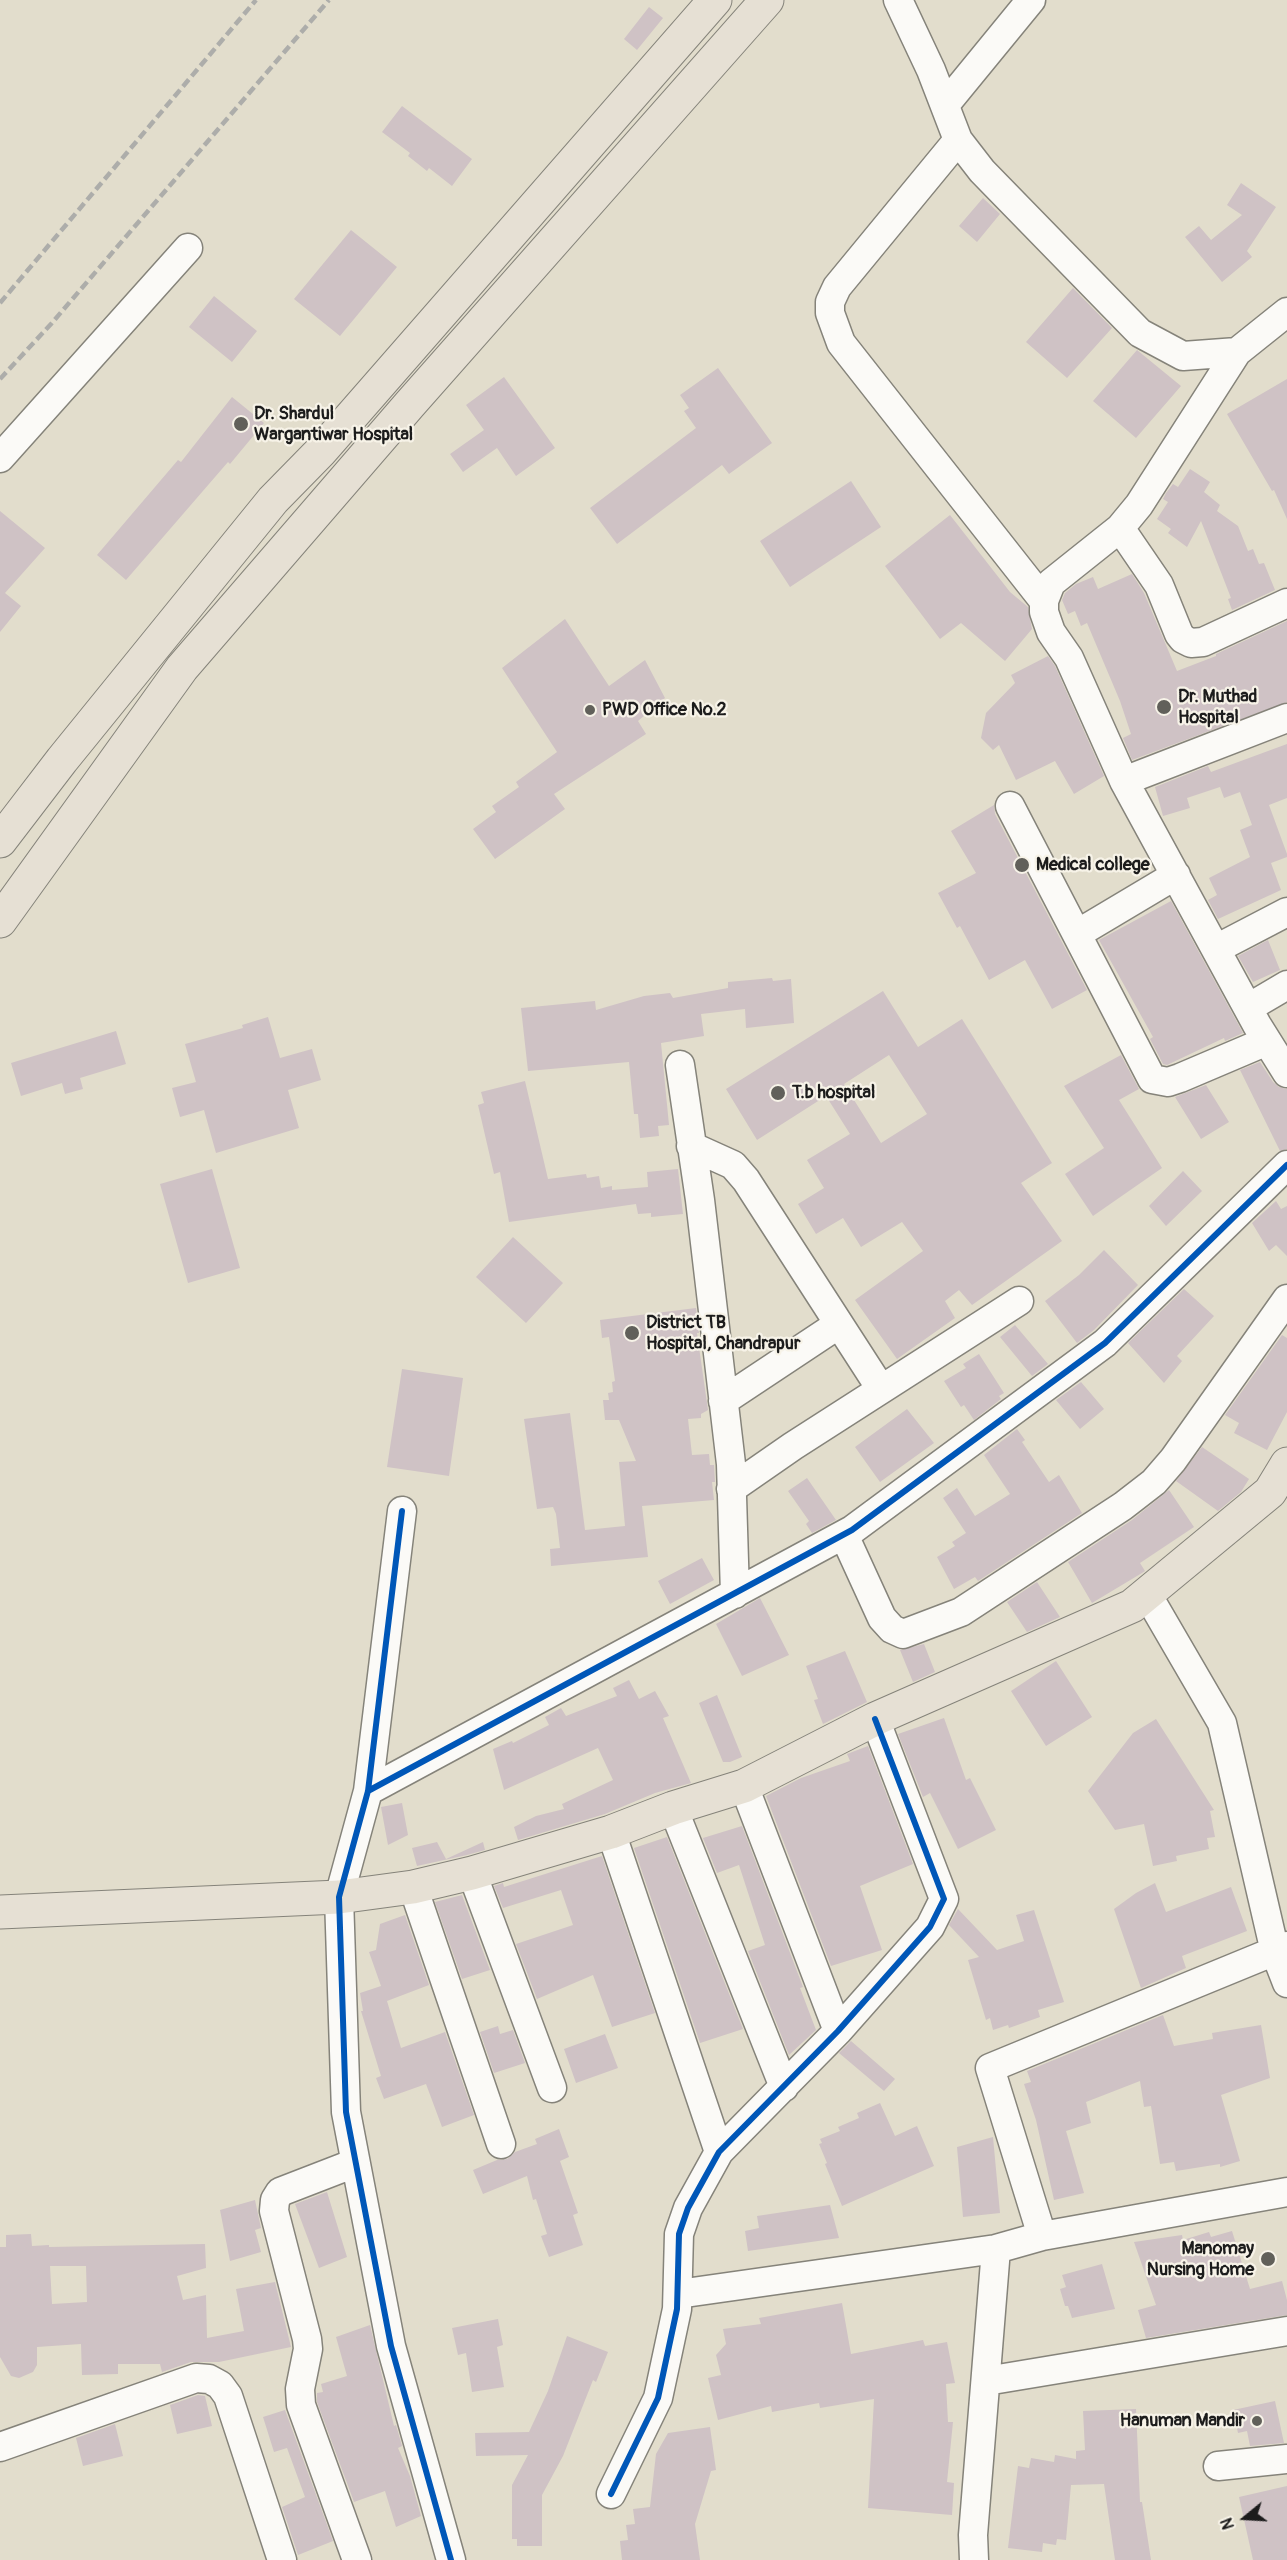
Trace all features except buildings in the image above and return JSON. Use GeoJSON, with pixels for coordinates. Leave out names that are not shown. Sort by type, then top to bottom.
{"type":"FeatureCollection","features":[{"type":"Feature","properties":{"kind":"main road"},"geometry":{"type":"LineString","coordinates":[[0,841],[62,760],[273,500],[321,451],[715,0]]}},
{"type":"Feature","properties":{"kind":"main road"},"geometry":{"type":"LineString","coordinates":[[0,921],[182,668],[387,431],[767,0]]}},
{"type":"Feature","properties":{"kind":"main road"},"geometry":{"type":"LineString","coordinates":[[357,408],[387,431]]}},
{"type":"Feature","properties":{"kind":"main road"},"geometry":{"type":"LineString","coordinates":[[0,1912],[339,1897],[413,1887],[472,1873],[612,1832],[673,1808],[744,1786],[875,1719],[1132,1606],[1269,1492],[1287,1464]]}},
{"type":"Feature","properties":{"kind":"street"},"geometry":{"type":"LineString","coordinates":[[898,0],[945,105],[958,140],[982,171],[1140,333],[1183,356],[1236,352]]}},
{"type":"Feature","properties":{"kind":"street"},"geometry":{"type":"LineString","coordinates":[[945,105],[1031,0]]}},
{"type":"Feature","properties":{"kind":"street"},"geometry":{"type":"LineString","coordinates":[[958,140],[837,287],[830,302],[830,313],[841,342],[1044,601]]}},
{"type":"Feature","properties":{"kind":"street"},"geometry":{"type":"LineString","coordinates":[[0,458],[188,248]]}},
{"type":"Feature","properties":{"kind":"street"},"geometry":{"type":"LineString","coordinates":[[1287,312],[1236,352],[1150,490],[1120,528],[1051,583],[1044,601],[1044,612],[1051,632],[1069,658],[1124,781],[1248,1008],[1287,1073]]}},
{"type":"Feature","properties":{"kind":"street"},"geometry":{"type":"LineString","coordinates":[[1120,528],[1159,585],[1179,634],[1191,643],[1203,642],[1287,603]]}},
{"type":"Feature","properties":{"kind":"street"},"geometry":{"type":"LineString","coordinates":[[1124,781],[1287,718]]}},
{"type":"Feature","properties":{"kind":"street"},"geometry":{"type":"LineString","coordinates":[[1010,806],[1152,1079],[1168,1082],[1268,1041]]}},
{"type":"Feature","properties":{"kind":"street"},"geometry":{"type":"LineString","coordinates":[[1077,934],[1176,875]]}},
{"type":"Feature","properties":{"kind":"street"},"geometry":{"type":"LineString","coordinates":[[1216,949],[1287,912]]}},
{"type":"Feature","properties":{"kind":"street"},"geometry":{"type":"LineString","coordinates":[[1248,1008],[1287,985]]}},
{"type":"Feature","properties":{"kind":"street"},"geometry":{"type":"LineString","coordinates":[[680,1065],[702,1211],[723,1401],[731,1489],[735,1594]]}},
{"type":"Feature","properties":{"kind":"street"},"geometry":{"type":"LineString","coordinates":[[691,1146],[733,1164],[746,1180],[881,1389]]}},
{"type":"Feature","properties":{"kind":"street"},"geometry":{"type":"LineString","coordinates":[[368,1791],[844,1535],[1105,1343],[1287,1165]]}},
{"type":"Feature","properties":{"kind":"street"},"geometry":{"type":"LineString","coordinates":[[844,1535],[882,1618],[892,1629],[903,1634],[961,1612],[1123,1506],[1154,1482],[1287,1299]]}},
{"type":"Feature","properties":{"kind":"street"},"geometry":{"type":"LineString","coordinates":[[731,1489],[1019,1301]]}},
{"type":"Feature","properties":{"kind":"street"},"geometry":{"type":"LineString","coordinates":[[723,1401],[839,1324]]}},
{"type":"Feature","properties":{"kind":"street"},"geometry":{"type":"LineString","coordinates":[[402,1510],[368,1791],[339,1897],[346,2112],[391,2346],[451,2560]]}},
{"type":"Feature","properties":{"kind":"street"},"geometry":{"type":"LineString","coordinates":[[1147,1594],[1222,1723],[1281,1949],[1287,1983]]}},
{"type":"Feature","properties":{"kind":"street"},"geometry":{"type":"LineString","coordinates":[[611,2494],[658,2398],[677,2309],[680,2234],[688,2208],[719,2152],[838,2031],[930,1927],[944,1899],[875,1719]]}},
{"type":"Feature","properties":{"kind":"street"},"geometry":{"type":"LineString","coordinates":[[744,1786],[838,2031]]}},
{"type":"Feature","properties":{"kind":"street"},"geometry":{"type":"LineString","coordinates":[[673,1808],[784,2086]]}},
{"type":"Feature","properties":{"kind":"street"},"geometry":{"type":"LineString","coordinates":[[612,1832],[719,2152]]}},
{"type":"Feature","properties":{"kind":"street"},"geometry":{"type":"LineString","coordinates":[[472,1873],[552,2088]]}},
{"type":"Feature","properties":{"kind":"street"},"geometry":{"type":"LineString","coordinates":[[413,1887],[501,2144]]}},
{"type":"Feature","properties":{"kind":"street"},"geometry":{"type":"LineString","coordinates":[[1042,2236],[990,2068],[1281,1949]]}},
{"type":"Feature","properties":{"kind":"street"},"geometry":{"type":"LineString","coordinates":[[355,2163],[280,2193],[275,2200],[274,2211],[307,2339],[308,2349],[300,2388],[301,2405],[357,2560]]}},
{"type":"Feature","properties":{"kind":"street"},"geometry":{"type":"LineString","coordinates":[[678,2294],[996,2249],[1042,2236],[1287,2192]]}},
{"type":"Feature","properties":{"kind":"street"},"geometry":{"type":"LineString","coordinates":[[974,2560],[996,2249]]}},
{"type":"Feature","properties":{"kind":"street"},"geometry":{"type":"LineString","coordinates":[[986,2381],[1287,2331]]}},
{"type":"Feature","properties":{"kind":"street"},"geometry":{"type":"LineString","coordinates":[[0,2447],[196,2378],[208,2379],[220,2385],[228,2396],[282,2560]]}},
{"type":"Feature","properties":{"kind":"street"},"geometry":{"type":"LineString","coordinates":[[1218,2466],[1287,2459]]}},
{"type":"Feature","properties":{"kind":"railway"},"geometry":{"type":"LineString","coordinates":[[0,303],[256,0]]}},
{"type":"Feature","properties":{"kind":"railway"},"geometry":{"type":"LineString","coordinates":[[0,379],[51,324],[329,0]]}},
{"type":"Feature","properties":{"kind":"cycle path"},"geometry":{"type":"LineString","coordinates":[[368,1791],[852,1530],[1105,1343],[1287,1165]]}},
{"type":"Feature","properties":{"kind":"cycle path"},"geometry":{"type":"LineString","coordinates":[[402,1511],[368,1791],[339,1897],[346,2112],[391,2346],[451,2560]]}},
{"type":"Feature","properties":{"kind":"cycle path"},"geometry":{"type":"LineString","coordinates":[[611,2494],[658,2398],[677,2309],[679,2234],[688,2208],[719,2152],[838,2031],[930,1927],[944,1899],[875,1719]]}},
{"type":"Feature","properties":{"kind":"place","name":"Dr. Shardul Wargantiwar Hospital"},"geometry":{"type":"Point","coordinates":[241,424]}},
{"type":"Feature","properties":{"kind":"place","name":"Dr. Muthad Hospital"},"geometry":{"type":"Point","coordinates":[1164,707]}},
{"type":"Feature","properties":{"kind":"place","name":"PWD Office No.2"},"geometry":{"type":"Point","coordinates":[590,710]}},
{"type":"Feature","properties":{"kind":"place","name":"Medical college"},"geometry":{"type":"Point","coordinates":[1022,865]}},
{"type":"Feature","properties":{"kind":"place","name":"T.b hospital"},"geometry":{"type":"Point","coordinates":[778,1093]}},
{"type":"Feature","properties":{"kind":"place","name":"District TB Hospital, Chandrapur"},"geometry":{"type":"Point","coordinates":[632,1333]}},
{"type":"Feature","properties":{"kind":"place","name":"Manomay Nursing Home"},"geometry":{"type":"Point","coordinates":[1268,2259]}},
{"type":"Feature","properties":{"kind":"place","name":"Hanuman Mandir"},"geometry":{"type":"Point","coordinates":[1257,2421]}}]}
